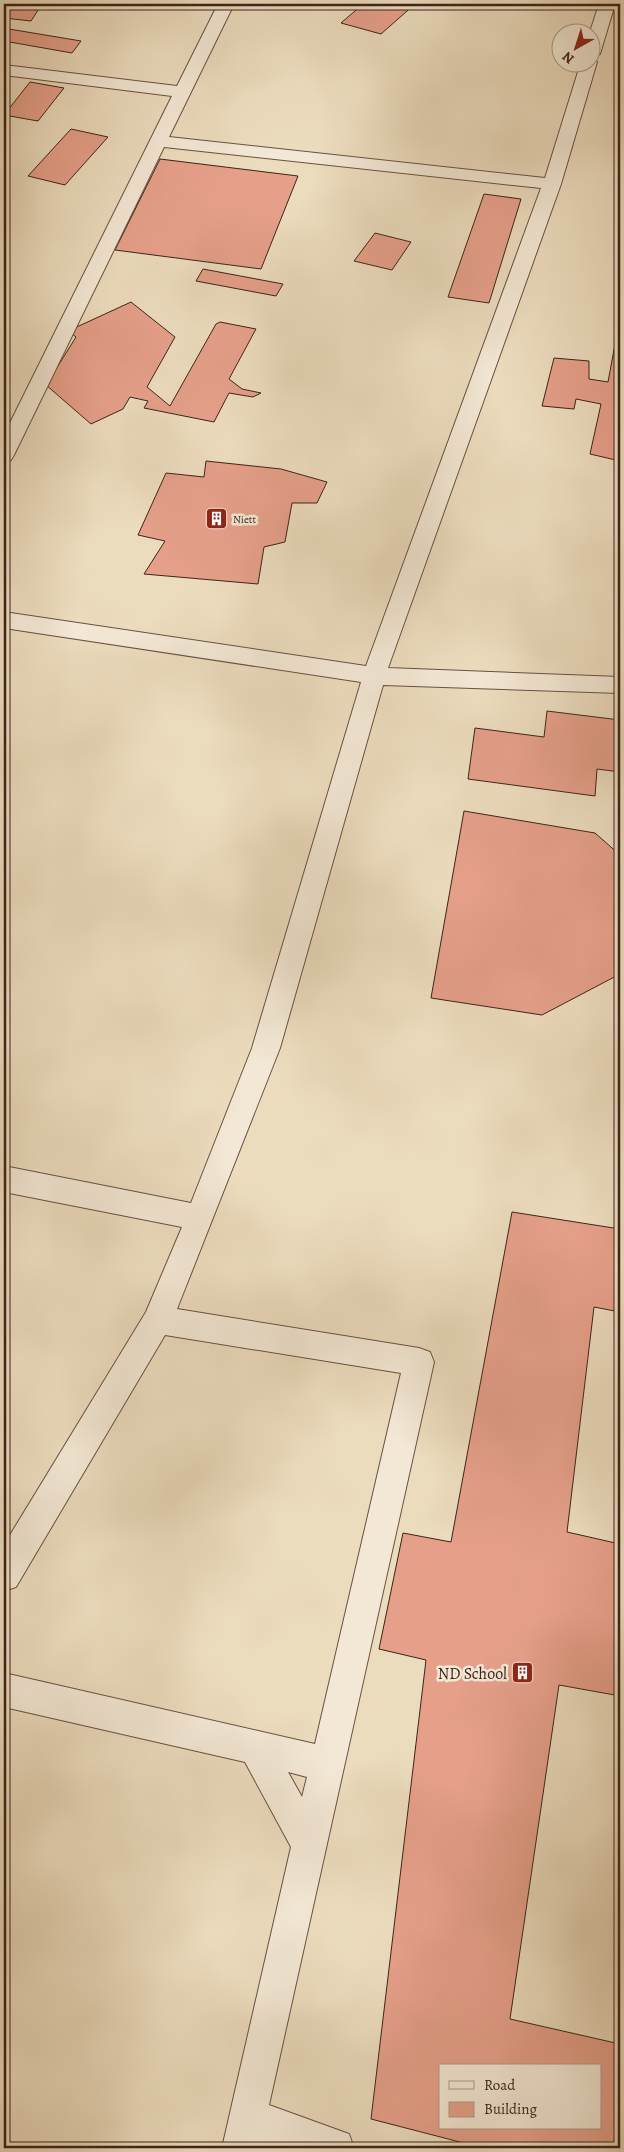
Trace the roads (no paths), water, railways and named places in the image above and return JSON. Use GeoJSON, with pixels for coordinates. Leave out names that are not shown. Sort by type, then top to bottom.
{"type":"FeatureCollection","features":[{"type":"Feature","properties":{"kind":"street"},"geometry":{"type":"LineString","coordinates":[[4,455],[226,4]]}},
{"type":"Feature","properties":{"kind":"street"},"geometry":{"type":"LineString","coordinates":[[602,22],[607,4]]}},
{"type":"Feature","properties":{"kind":"street"},"geometry":{"type":"LineString","coordinates":[[4,70],[182,92]]}},
{"type":"Feature","properties":{"kind":"street"},"geometry":{"type":"LineString","coordinates":[[4,1575],[158,1320],[266,1048],[374,676],[552,184],[586,72]]}},
{"type":"Feature","properties":{"kind":"street"},"geometry":{"type":"LineString","coordinates":[[158,141],[552,184]]}},
{"type":"Feature","properties":{"kind":"street"},"geometry":{"type":"LineString","coordinates":[[4,620],[374,676],[620,685]]}},
{"type":"Feature","properties":{"kind":"street"},"geometry":{"type":"LineString","coordinates":[[4,1179],[200,1218]]}},
{"type":"Feature","properties":{"kind":"street"},"geometry":{"type":"LineString","coordinates":[[158,1320],[419,1362],[244,2133],[334,2148]]}},
{"type":"Feature","properties":{"kind":"street"},"geometry":{"type":"LineString","coordinates":[[4,1690],[328,1764]]}},
{"type":"Feature","properties":{"kind":"street"},"geometry":{"type":"LineString","coordinates":[[256,1748],[309,1845]]}},
{"type":"Feature","properties":{"kind":"place","name":"Niett"},"geometry":{"type":"Point","coordinates":[217,519]}},
{"type":"Feature","properties":{"kind":"place","name":"ND School"},"geometry":{"type":"Point","coordinates":[523,1673]}}]}
